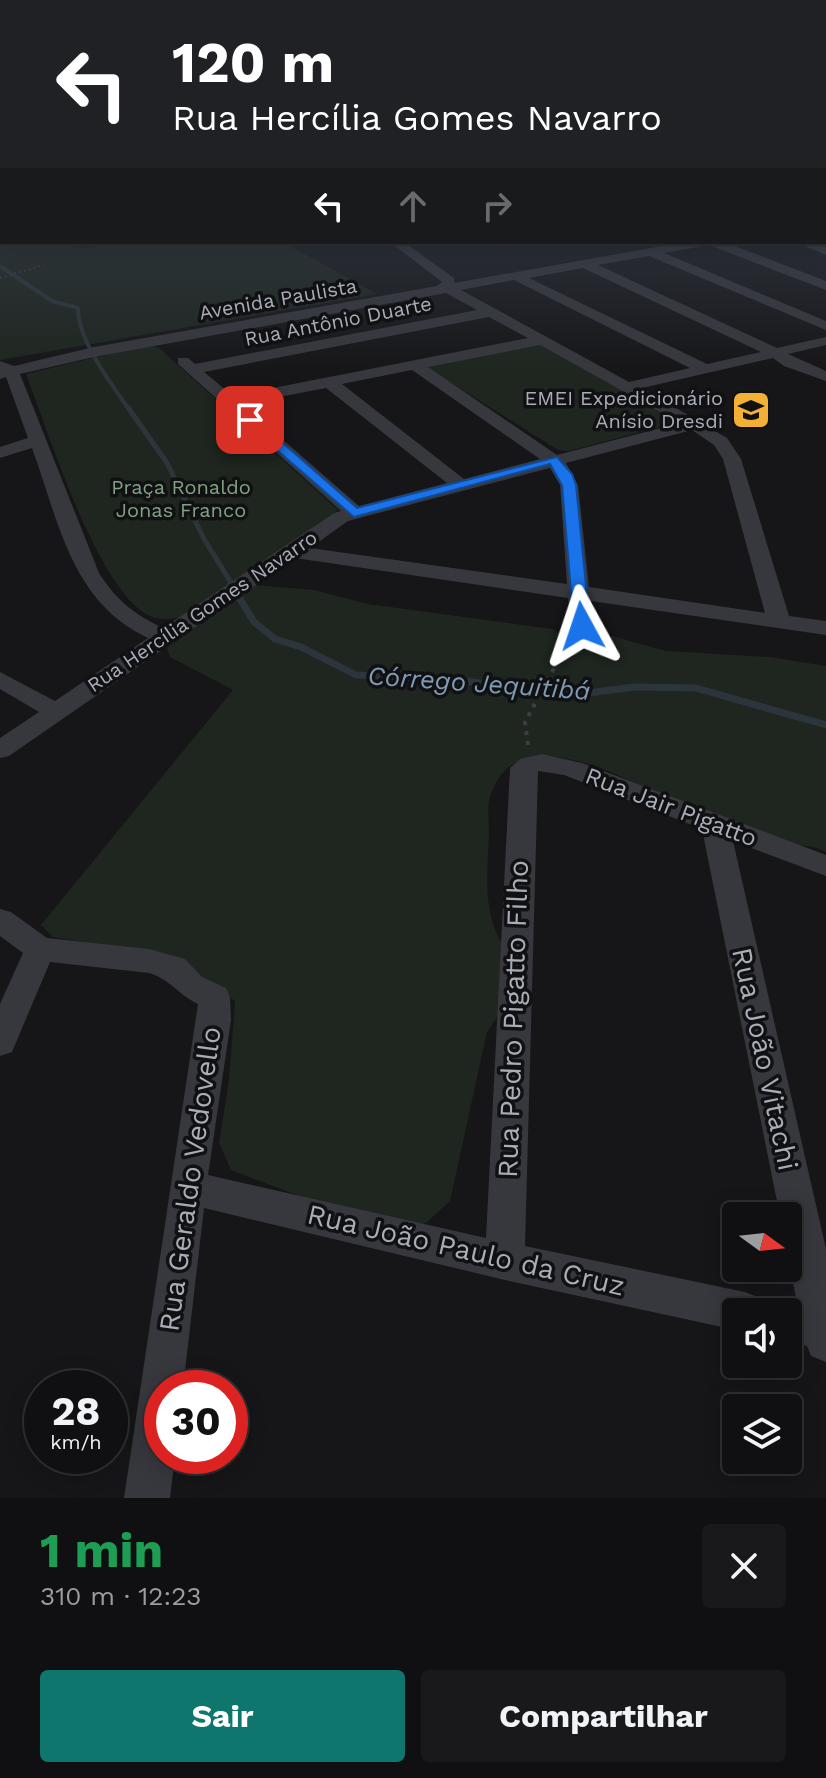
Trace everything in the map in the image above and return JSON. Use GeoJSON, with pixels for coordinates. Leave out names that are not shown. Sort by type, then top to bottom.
{"type":"FeatureCollection","features":[{"type":"Feature","properties":{"kind":"street"},"geometry":{"type":"LineString","coordinates":[[398,244],[445,284],[695,424],[721,442],[732,459],[779,621]]}},
{"type":"Feature","properties":{"kind":"street","name":"Avenida Paulista"},"geometry":{"type":"LineString","coordinates":[[3,369],[158,337],[660,244]]}},
{"type":"Feature","properties":{"kind":"street","name":"Avenida Paulista"},"geometry":{"type":"LineString","coordinates":[[445,284],[517,277],[695,244]]}},
{"type":"Feature","properties":{"kind":"street"},"geometry":{"type":"LineString","coordinates":[[718,244],[826,286]]}},
{"type":"Feature","properties":{"kind":"street"},"geometry":{"type":"LineString","coordinates":[[807,244],[826,251]]}},
{"type":"Feature","properties":{"kind":"street"},"geometry":{"type":"LineString","coordinates":[[650,252],[826,326]]}},
{"type":"Feature","properties":{"kind":"street"},"geometry":{"type":"LineString","coordinates":[[585,264],[826,376]]}},
{"type":"Feature","properties":{"kind":"street"},"geometry":{"type":"LineString","coordinates":[[517,277],[705,369]]}},
{"type":"Feature","properties":{"kind":"street","name":"Rua Antônio Duarte"},"geometry":{"type":"LineString","coordinates":[[193,369],[491,312]]}},
{"type":"Feature","properties":{"kind":"street"},"geometry":{"type":"LineString","coordinates":[[158,337],[354,512]]}},
{"type":"Feature","properties":{"kind":"street"},"geometry":{"type":"LineString","coordinates":[[229,402],[542,340]]}},
{"type":"Feature","properties":{"kind":"street"},"geometry":{"type":"LineString","coordinates":[[647,397],[782,358],[826,341]]}},
{"type":"Feature","properties":{"kind":"street"},"geometry":{"type":"LineString","coordinates":[[627,387],[705,369],[826,354]]}},
{"type":"Feature","properties":{"kind":"street"},"geometry":{"type":"LineString","coordinates":[[414,365],[553,460],[565,474],[569,485],[582,626],[569,646]]}},
{"type":"Feature","properties":{"kind":"street"},"geometry":{"type":"LineString","coordinates":[[3,369],[37,441],[88,573],[106,602],[127,619],[163,637]]}},
{"type":"Feature","properties":{"kind":"street"},"geometry":{"type":"LineString","coordinates":[[329,382],[459,484]]}},
{"type":"Feature","properties":{"kind":"street","name":"Rua Hercília Gomes Navarro"},"geometry":{"type":"LineString","coordinates":[[0,750],[341,517],[695,424]]}},
{"type":"Feature","properties":{"kind":"street"},"geometry":{"type":"LineString","coordinates":[[0,453],[37,441]]}},
{"type":"Feature","properties":{"kind":"street"},"geometry":{"type":"LineString","coordinates":[[290,551],[826,628]]}},
{"type":"Feature","properties":{"kind":"street"},"geometry":{"type":"LineString","coordinates":[[0,679],[55,711]]}},
{"type":"Feature","properties":{"kind":"street","name":"Rua Jair Pigatto"},"geometry":{"type":"LineString","coordinates":[[526,770],[549,762],[573,769],[826,866]]}},
{"type":"Feature","properties":{"kind":"street","name":"Rua Pedro Pigatto Filho"},"geometry":{"type":"LineString","coordinates":[[505,1261],[526,770]]}},
{"type":"Feature","properties":{"kind":"street","name":"Rua João Vitachi"},"geometry":{"type":"LineString","coordinates":[[715,824],[812,1330]]}},
{"type":"Feature","properties":{"kind":"street","name":"Rua Geraldo Vedovello"},"geometry":{"type":"LineString","coordinates":[[0,920],[40,949],[149,961],[174,968],[191,986],[214,997],[214,1020],[187,1187],[147,1498]]}},
{"type":"Feature","properties":{"kind":"street"},"geometry":{"type":"LineString","coordinates":[[0,1042],[40,949]]}},
{"type":"Feature","properties":{"kind":"street","name":"Rua João Paulo da Cruz"},"geometry":{"type":"LineString","coordinates":[[187,1187],[505,1261],[722,1307]]}},
{"type":"Feature","properties":{"kind":"path"},"geometry":{"type":"LineString","coordinates":[[0,278],[44,265]]}},
{"type":"Feature","properties":{"kind":"path"},"geometry":{"type":"LineString","coordinates":[[526,770],[525,722],[545,682],[569,646]]}},
{"type":"Feature","properties":{"kind":"green space"},"geometry":{"type":"Polygon","coordinates":[[[0,244],[69,244],[86,248],[108,244],[287,244],[377,294],[0,360],[0,244]]]}},
{"type":"Feature","properties":{"kind":"green space","name":"Praça Ronaldo Jonas Franco"},"geometry":{"type":"Polygon","coordinates":[[[147,345],[159,348],[338,510],[187,615],[166,619],[146,614],[127,598],[109,572],[60,467],[26,374],[147,345]]]}},
{"type":"Feature","properties":{"kind":"green space"},"geometry":{"type":"Polygon","coordinates":[[[540,345],[662,412],[669,419],[667,425],[569,451],[558,450],[429,369],[430,365],[540,345]]]}},
{"type":"Feature","properties":{"kind":"green space"},"geometry":{"type":"Polygon","coordinates":[[[254,585],[314,590],[368,604],[552,629],[566,637],[604,634],[666,651],[770,657],[826,666],[826,852],[734,832],[603,769],[566,758],[533,757],[507,769],[489,801],[488,901],[500,940],[526,974],[487,1032],[450,1201],[426,1223],[387,1229],[231,1170],[219,1143],[229,1080],[235,1001],[174,957],[53,937],[41,925],[233,690],[170,657],[167,649],[174,633],[254,585]]]}},
{"type":"Feature","properties":{"kind":"waterway","name":"Córrego Jequitibá"},"geometry":{"type":"LineString","coordinates":[[3,268],[52,301],[78,308],[89,347],[128,408]]}},
{"type":"Feature","properties":{"kind":"waterway","name":"Córrego Jequitibá"},"geometry":{"type":"LineString","coordinates":[[127,406],[167,463],[204,539],[233,586]]}},
{"type":"Feature","properties":{"kind":"waterway","name":"Córrego Jequitibá"},"geometry":{"type":"LineString","coordinates":[[231,584],[254,622],[275,639],[301,647],[356,675],[454,680],[580,694],[634,687],[696,688],[826,725]]}},
{"type":"Feature","properties":{"kind":"place","name":"EMEI Expedicionário Anísio Dresdi"},"geometry":{"type":"Point","coordinates":[751,410]}},
{"type":"Feature","properties":{"kind":"route"},"geometry":{"type":"LineString","coordinates":[[250,420],[354,512],[553,460],[565,474],[569,485],[582,626]]}}]}
